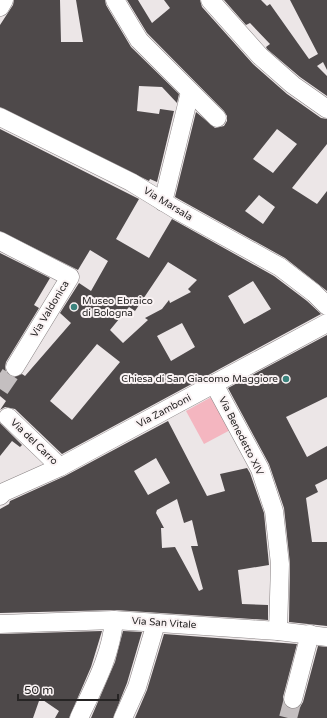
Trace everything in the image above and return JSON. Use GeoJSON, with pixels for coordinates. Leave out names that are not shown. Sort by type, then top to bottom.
{"type":"FeatureCollection","features":[{"type":"Feature","properties":{"kind":"street"},"geometry":{"type":"LineString","coordinates":[[0,7],[4,0]]}},
{"type":"Feature","properties":{"kind":"street"},"geometry":{"type":"LineString","coordinates":[[114,0],[139,40],[217,118]]}},
{"type":"Feature","properties":{"kind":"street"},"geometry":{"type":"LineString","coordinates":[[210,0],[254,50],[293,85],[327,109]]}},
{"type":"Feature","properties":{"kind":"street"},"geometry":{"type":"LineString","coordinates":[[163,202],[190,92]]}},
{"type":"Feature","properties":{"kind":"street","name":"Via Marsala"},"geometry":{"type":"LineString","coordinates":[[0,117],[131,182],[163,202],[280,267],[314,293],[327,306]]}},
{"type":"Feature","properties":{"kind":"street","name":"Via Valdonica"},"geometry":{"type":"LineString","coordinates":[[0,241],[70,277],[15,367]]}},
{"type":"Feature","properties":{"kind":"street","name":"Via Zamboni"},"geometry":{"type":"LineString","coordinates":[[1,492],[60,467],[327,323]]}},
{"type":"Feature","properties":{"kind":"street","name":"Via Benedetto XIV"},"geometry":{"type":"LineString","coordinates":[[214,384],[260,469],[274,511],[280,564],[278,631]]}},
{"type":"Feature","properties":{"kind":"street","name":"Via del Carro"},"geometry":{"type":"LineString","coordinates":[[3,411],[60,467]]}},
{"type":"Feature","properties":{"kind":"street"},"geometry":{"type":"LineString","coordinates":[[79,718],[102,670],[112,640],[114,620]]}},
{"type":"Feature","properties":{"kind":"street","name":"Via San Vitale"},"geometry":{"type":"LineString","coordinates":[[0,624],[114,620],[278,631],[319,636]]}},
{"type":"Feature","properties":{"kind":"street"},"geometry":{"type":"LineString","coordinates":[[123,718],[137,687],[156,623]]}},
{"type":"Feature","properties":{"kind":"street"},"geometry":{"type":"LineString","coordinates":[[293,699],[319,636]]}},
{"type":"Feature","properties":{"kind":"shaded area"},"geometry":{"type":"Polygon","coordinates":[[[215,395],[234,428],[204,444],[186,411],[215,395]]]}},
{"type":"Feature","properties":{"kind":"building"},"geometry":{"type":"Polygon","coordinates":[[[14,0],[60,0],[61,42],[83,42],[76,0],[105,0],[106,5],[131,47],[179,94],[177,103],[162,87],[139,86],[137,111],[159,114],[160,109],[174,111],[157,182],[150,179],[149,181],[0,107],[0,25],[13,5],[14,0]]]}},
{"type":"Feature","properties":{"kind":"building"},"geometry":{"type":"Polygon","coordinates":[[[127,0],[138,0],[152,23],[170,8],[164,0],[200,0],[202,7],[253,64],[287,94],[321,118],[327,119],[327,144],[292,188],[317,204],[327,191],[327,291],[285,258],[175,197],[196,112],[215,128],[224,126],[227,121],[227,116],[224,111],[147,33],[127,0]],[[277,129],[253,159],[273,173],[297,144],[277,129]],[[259,195],[245,211],[263,224],[275,207],[259,195]]]}},
{"type":"Feature","properties":{"kind":"building"},"geometry":{"type":"Polygon","coordinates":[[[224,0],[261,0],[267,6],[270,4],[309,59],[318,54],[290,0],[327,0],[327,70],[323,62],[317,66],[327,76],[327,96],[300,77],[267,49],[266,47],[270,44],[250,23],[246,25],[224,0]]]}},
{"type":"Feature","properties":{"kind":"building"},"geometry":{"type":"Polygon","coordinates":[[[0,129],[139,199],[116,239],[149,258],[172,219],[274,276],[307,301],[321,314],[62,454],[15,409],[5,407],[0,410],[6,401],[0,396],[0,253],[50,278],[34,305],[39,308],[6,362],[6,372],[14,377],[22,374],[25,376],[71,323],[60,313],[79,283],[91,291],[108,261],[90,250],[78,270],[0,231],[0,129]],[[168,262],[135,311],[129,307],[110,330],[123,343],[148,320],[145,318],[162,309],[169,300],[170,303],[191,292],[188,289],[197,280],[168,262]],[[253,281],[228,296],[244,324],[271,309],[253,281]],[[182,323],[157,336],[171,361],[195,347],[182,323]],[[97,344],[50,401],[72,420],[120,362],[97,344]]]}},
{"type":"Feature","properties":{"kind":"building"},"geometry":{"type":"Polygon","coordinates":[[[327,335],[327,397],[286,417],[307,457],[327,446],[327,479],[315,485],[318,492],[306,498],[312,542],[327,542],[327,626],[289,622],[290,564],[284,508],[269,464],[228,388],[327,335]]]}},
{"type":"Feature","properties":{"kind":"building"},"geometry":{"type":"Polygon","coordinates":[[[168,421],[207,496],[225,491],[220,474],[247,468],[264,513],[269,565],[238,570],[242,604],[268,605],[268,620],[115,610],[0,613],[0,509],[9,504],[10,501],[65,476],[168,421]],[[156,458],[134,471],[148,495],[170,483],[156,458]],[[177,499],[157,510],[156,513],[164,528],[161,528],[162,548],[175,547],[199,591],[203,589],[191,546],[198,546],[192,520],[184,523],[177,499]]]}},
{"type":"Feature","properties":{"kind":"building"},"geometry":{"type":"Polygon","coordinates":[[[0,423],[22,445],[20,447],[12,441],[0,456],[0,423]]]}},
{"type":"Feature","properties":{"kind":"building"},"geometry":{"type":"Polygon","coordinates":[[[102,631],[91,667],[69,718],[55,718],[59,711],[40,698],[33,718],[0,718],[0,634],[102,631]]]}},
{"type":"Feature","properties":{"kind":"building"},"geometry":{"type":"Polygon","coordinates":[[[123,631],[142,632],[127,683],[113,718],[91,718],[115,662],[123,631]]]}},
{"type":"Feature","properties":{"kind":"building"},"geometry":{"type":"Polygon","coordinates":[[[164,634],[297,644],[283,697],[285,706],[291,709],[300,707],[303,702],[318,646],[327,647],[327,718],[135,718],[147,690],[164,634]]]}},
{"type":"Feature","properties":{"kind":"tunnel"},"geometry":{"type":"LineString","coordinates":[[0,389],[15,367]]}},
{"type":"Feature","properties":{"kind":"tunnel"},"geometry":{"type":"LineString","coordinates":[[288,718],[293,699]]}},
{"type":"Feature","properties":{"kind":"place","name":"Museo Ebraico di Bologna"},"geometry":{"type":"Point","coordinates":[74,307]}},
{"type":"Feature","properties":{"kind":"place","name":"Chiesa di San Giacomo Maggiore"},"geometry":{"type":"Point","coordinates":[286,379]}}]}
